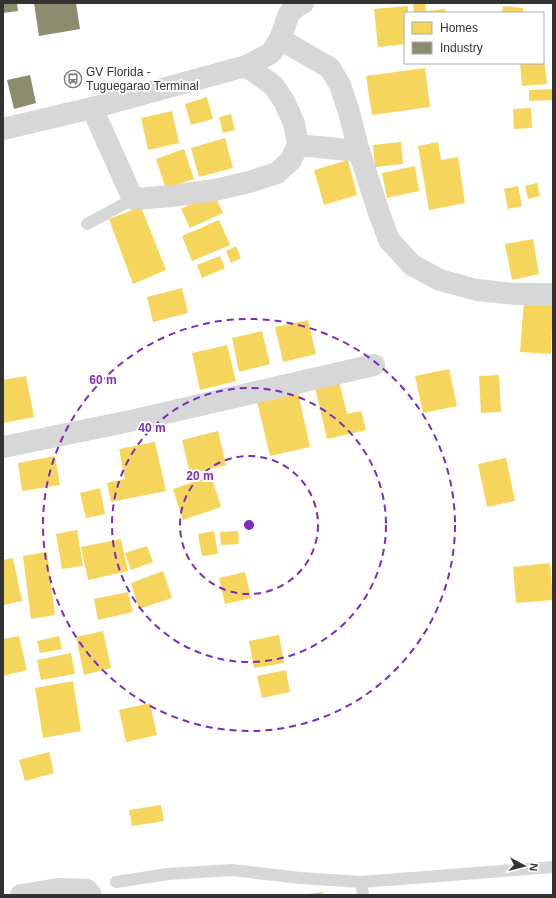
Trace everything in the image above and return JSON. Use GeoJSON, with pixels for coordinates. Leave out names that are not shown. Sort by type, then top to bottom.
{"type":"FeatureCollection","features":[{"type":"Feature","properties":{"kind":"street"},"geometry":{"type":"LineString","coordinates":[[3,129],[92,108],[246,66],[271,53],[280,40],[289,14],[302,3]]}},
{"type":"Feature","properties":{"kind":"street"},"geometry":{"type":"LineString","coordinates":[[280,40],[330,68],[340,85],[359,151],[389,240],[412,265],[440,280],[477,290],[515,294],[553,294]]}},
{"type":"Feature","properties":{"kind":"street"},"geometry":{"type":"LineString","coordinates":[[92,108],[133,199],[172,196],[215,190],[249,182],[277,173],[291,160],[298,145],[294,123],[284,101],[273,85],[246,66]]}},
{"type":"Feature","properties":{"kind":"street"},"geometry":{"type":"LineString","coordinates":[[298,145],[359,151]]}},
{"type":"Feature","properties":{"kind":"street"},"geometry":{"type":"LineString","coordinates":[[3,447],[134,420],[374,365]]}},
{"type":"Feature","properties":{"kind":"street"},"geometry":{"type":"LineString","coordinates":[[20,895],[58,889],[87,890],[91,895]]}},
{"type":"Feature","properties":{"kind":"lane"},"geometry":{"type":"LineString","coordinates":[[88,224],[133,199]]}},
{"type":"Feature","properties":{"kind":"lane"},"geometry":{"type":"LineString","coordinates":[[116,882],[168,874],[232,870],[300,878],[361,882],[553,867]]}},
{"type":"Feature","properties":{"kind":"lane"},"geometry":{"type":"LineString","coordinates":[[361,882],[363,895]]}},
{"type":"Feature","properties":{"kind":"building: Homes"},"geometry":{"type":"Polygon","coordinates":[[[413,3],[425,3],[426,11],[445,9],[446,12],[414,12],[413,3]]]}},
{"type":"Feature","properties":{"kind":"building: Homes"},"geometry":{"type":"Polygon","coordinates":[[[408,6],[408,12],[404,12],[404,44],[378,47],[374,9],[408,6]]]}},
{"type":"Feature","properties":{"kind":"building: Homes"},"geometry":{"type":"Polygon","coordinates":[[[503,6],[523,8],[523,12],[502,12],[503,6]]]}},
{"type":"Feature","properties":{"kind":"building: Homes"},"geometry":{"type":"Polygon","coordinates":[[[544,59],[547,84],[522,86],[520,64],[544,64],[544,59]]]}},
{"type":"Feature","properties":{"kind":"building: Homes"},"geometry":{"type":"Polygon","coordinates":[[[425,68],[430,107],[372,115],[366,76],[425,68]]]}},
{"type":"Feature","properties":{"kind":"building: Homes"},"geometry":{"type":"Polygon","coordinates":[[[553,89],[553,100],[529,101],[529,90],[553,89]]]}},
{"type":"Feature","properties":{"kind":"building: Homes"},"geometry":{"type":"Polygon","coordinates":[[[207,97],[213,119],[191,125],[185,104],[207,97]]]}},
{"type":"Feature","properties":{"kind":"building: Homes"},"geometry":{"type":"Polygon","coordinates":[[[531,108],[532,128],[514,129],[513,109],[531,108]]]}},
{"type":"Feature","properties":{"kind":"building: Homes"},"geometry":{"type":"Polygon","coordinates":[[[172,111],[179,143],[148,150],[141,118],[172,111]]]}},
{"type":"Feature","properties":{"kind":"building: Homes"},"geometry":{"type":"Polygon","coordinates":[[[231,114],[235,130],[223,133],[219,117],[231,114]]]}},
{"type":"Feature","properties":{"kind":"building: Homes"},"geometry":{"type":"Polygon","coordinates":[[[225,138],[233,168],[199,177],[191,148],[225,138]]]}},
{"type":"Feature","properties":{"kind":"building: Homes"},"geometry":{"type":"Polygon","coordinates":[[[401,142],[403,164],[375,167],[373,145],[401,142]]]}},
{"type":"Feature","properties":{"kind":"building: Homes"},"geometry":{"type":"Polygon","coordinates":[[[438,142],[441,160],[458,157],[465,203],[429,210],[418,146],[438,142]]]}},
{"type":"Feature","properties":{"kind":"building: Homes"},"geometry":{"type":"Polygon","coordinates":[[[184,149],[194,179],[166,189],[156,159],[184,149]]]}},
{"type":"Feature","properties":{"kind":"building: Homes"},"geometry":{"type":"Polygon","coordinates":[[[348,160],[357,195],[324,205],[314,170],[348,160]]]}},
{"type":"Feature","properties":{"kind":"building: Homes"},"geometry":{"type":"Polygon","coordinates":[[[415,166],[419,191],[387,198],[382,173],[415,166]]]}},
{"type":"Feature","properties":{"kind":"building: Homes"},"geometry":{"type":"Polygon","coordinates":[[[537,183],[540,196],[528,199],[525,186],[537,183]]]}},
{"type":"Feature","properties":{"kind":"building: Homes"},"geometry":{"type":"Polygon","coordinates":[[[518,186],[522,206],[508,209],[504,189],[518,186]]]}},
{"type":"Feature","properties":{"kind":"building: Homes"},"geometry":{"type":"Polygon","coordinates":[[[214,193],[223,213],[190,228],[181,209],[214,193]]]}},
{"type":"Feature","properties":{"kind":"building: Homes"},"geometry":{"type":"Polygon","coordinates":[[[141,207],[166,270],[133,284],[109,219],[141,207]]]}},
{"type":"Feature","properties":{"kind":"building: Homes"},"geometry":{"type":"Polygon","coordinates":[[[219,220],[230,245],[192,261],[182,236],[219,220]]]}},
{"type":"Feature","properties":{"kind":"building: Homes"},"geometry":{"type":"Polygon","coordinates":[[[533,239],[539,274],[512,280],[505,244],[533,239]]]}},
{"type":"Feature","properties":{"kind":"building: Homes"},"geometry":{"type":"Polygon","coordinates":[[[236,246],[241,258],[231,263],[226,251],[236,246]]]}},
{"type":"Feature","properties":{"kind":"building: Homes"},"geometry":{"type":"Polygon","coordinates":[[[220,256],[225,268],[202,278],[197,265],[220,256]]]}},
{"type":"Feature","properties":{"kind":"building: Homes"},"geometry":{"type":"Polygon","coordinates":[[[182,288],[188,313],[153,322],[147,297],[182,288]]]}},
{"type":"Feature","properties":{"kind":"building: Homes"},"geometry":{"type":"Polygon","coordinates":[[[524,300],[553,301],[551,354],[520,352],[524,300]]]}},
{"type":"Feature","properties":{"kind":"building: Homes"},"geometry":{"type":"Polygon","coordinates":[[[308,320],[316,354],[283,362],[275,327],[308,320]]]}},
{"type":"Feature","properties":{"kind":"building: Homes"},"geometry":{"type":"Polygon","coordinates":[[[262,331],[270,364],[239,372],[232,338],[262,331]]]}},
{"type":"Feature","properties":{"kind":"building: Homes"},"geometry":{"type":"Polygon","coordinates":[[[227,345],[236,381],[200,390],[192,353],[227,345]]]}},
{"type":"Feature","properties":{"kind":"building: Homes"},"geometry":{"type":"Polygon","coordinates":[[[449,369],[457,406],[423,413],[415,376],[449,369]]]}},
{"type":"Feature","properties":{"kind":"building: Homes"},"geometry":{"type":"Polygon","coordinates":[[[499,375],[501,412],[481,413],[479,376],[499,375]]]}},
{"type":"Feature","properties":{"kind":"building: Homes"},"geometry":{"type":"Polygon","coordinates":[[[26,376],[34,417],[3,423],[3,380],[26,376]]]}},
{"type":"Feature","properties":{"kind":"building: Homes"},"geometry":{"type":"Polygon","coordinates":[[[339,381],[347,414],[361,411],[366,430],[327,439],[315,387],[339,381]]]}},
{"type":"Feature","properties":{"kind":"building: Homes"},"geometry":{"type":"Polygon","coordinates":[[[298,392],[310,447],[270,456],[257,401],[298,392]]]}},
{"type":"Feature","properties":{"kind":"building: Homes"},"geometry":{"type":"Polygon","coordinates":[[[218,431],[226,465],[190,474],[182,440],[218,431]]]}},
{"type":"Feature","properties":{"kind":"building: Homes"},"geometry":{"type":"Polygon","coordinates":[[[155,442],[166,491],[111,502],[107,483],[125,479],[119,449],[155,442]]]}},
{"type":"Feature","properties":{"kind":"building: Homes"},"geometry":{"type":"Polygon","coordinates":[[[55,456],[60,485],[22,491],[18,463],[55,456]]]}},
{"type":"Feature","properties":{"kind":"building: Homes"},"geometry":{"type":"Polygon","coordinates":[[[506,458],[515,501],[487,507],[478,464],[506,458]]]}},
{"type":"Feature","properties":{"kind":"building: Homes"},"geometry":{"type":"Polygon","coordinates":[[[211,476],[221,507],[183,520],[173,489],[211,476]]]}},
{"type":"Feature","properties":{"kind":"building: Homes"},"geometry":{"type":"Polygon","coordinates":[[[100,488],[105,514],[86,518],[80,493],[100,488]]]}},
{"type":"Feature","properties":{"kind":"building: Homes"},"geometry":{"type":"Polygon","coordinates":[[[77,530],[83,566],[62,569],[56,534],[77,530]]]}},
{"type":"Feature","properties":{"kind":"building: Homes"},"geometry":{"type":"Polygon","coordinates":[[[214,531],[218,554],[202,556],[198,534],[214,531]]]}},
{"type":"Feature","properties":{"kind":"building: Homes"},"geometry":{"type":"Polygon","coordinates":[[[238,531],[239,544],[221,545],[220,532],[238,531]]]}},
{"type":"Feature","properties":{"kind":"building: Homes"},"geometry":{"type":"Polygon","coordinates":[[[121,539],[128,571],[88,580],[81,547],[121,539]]]}},
{"type":"Feature","properties":{"kind":"building: Homes"},"geometry":{"type":"Polygon","coordinates":[[[147,546],[153,562],[131,570],[125,553],[147,546]]]}},
{"type":"Feature","properties":{"kind":"building: Homes"},"geometry":{"type":"Polygon","coordinates":[[[47,552],[55,615],[31,619],[23,556],[47,552]]]}},
{"type":"Feature","properties":{"kind":"building: Homes"},"geometry":{"type":"Polygon","coordinates":[[[13,558],[22,601],[3,605],[3,560],[13,558]]]}},
{"type":"Feature","properties":{"kind":"building: Homes"},"geometry":{"type":"Polygon","coordinates":[[[550,563],[553,600],[516,603],[513,567],[550,563]]]}},
{"type":"Feature","properties":{"kind":"building: Homes"},"geometry":{"type":"Polygon","coordinates":[[[163,571],[172,598],[139,609],[131,583],[163,571]]]}},
{"type":"Feature","properties":{"kind":"building: Homes"},"geometry":{"type":"Polygon","coordinates":[[[245,572],[251,598],[225,604],[219,578],[245,572]]]}},
{"type":"Feature","properties":{"kind":"building: Homes"},"geometry":{"type":"Polygon","coordinates":[[[128,592],[133,612],[98,620],[94,599],[128,592]]]}},
{"type":"Feature","properties":{"kind":"building: Homes"},"geometry":{"type":"Polygon","coordinates":[[[103,631],[111,668],[84,675],[76,637],[103,631]]]}},
{"type":"Feature","properties":{"kind":"building: Homes"},"geometry":{"type":"Polygon","coordinates":[[[279,635],[284,663],[254,668],[249,641],[279,635]]]}},
{"type":"Feature","properties":{"kind":"building: Homes"},"geometry":{"type":"Polygon","coordinates":[[[19,636],[27,670],[3,676],[3,639],[19,636]]]}},
{"type":"Feature","properties":{"kind":"building: Homes"},"geometry":{"type":"Polygon","coordinates":[[[59,636],[62,649],[40,653],[37,641],[59,636]]]}},
{"type":"Feature","properties":{"kind":"building: Homes"},"geometry":{"type":"Polygon","coordinates":[[[71,653],[75,674],[41,680],[37,660],[71,653]]]}},
{"type":"Feature","properties":{"kind":"building: Homes"},"geometry":{"type":"Polygon","coordinates":[[[286,670],[290,692],[262,698],[257,676],[286,670]]]}},
{"type":"Feature","properties":{"kind":"building: Homes"},"geometry":{"type":"Polygon","coordinates":[[[73,681],[81,731],[43,738],[35,688],[73,681]]]}},
{"type":"Feature","properties":{"kind":"building: Homes"},"geometry":{"type":"Polygon","coordinates":[[[150,703],[157,735],[126,742],[119,710],[150,703]]]}},
{"type":"Feature","properties":{"kind":"building: Homes"},"geometry":{"type":"Polygon","coordinates":[[[49,752],[54,773],[25,781],[19,760],[49,752]]]}},
{"type":"Feature","properties":{"kind":"building: Homes"},"geometry":{"type":"Polygon","coordinates":[[[161,805],[164,821],[132,826],[129,810],[161,805]]]}},
{"type":"Feature","properties":{"kind":"building: Homes"},"geometry":{"type":"Polygon","coordinates":[[[323,892],[324,895],[308,895],[308,894],[323,892]]]}},
{"type":"Feature","properties":{"kind":"building: Industry"},"geometry":{"type":"Polygon","coordinates":[[[3,3],[17,3],[18,11],[3,13],[3,3]]]}},
{"type":"Feature","properties":{"kind":"building: Industry"},"geometry":{"type":"Polygon","coordinates":[[[34,3],[76,3],[80,29],[39,36],[34,3]]]}},
{"type":"Feature","properties":{"kind":"building: Industry"},"geometry":{"type":"Polygon","coordinates":[[[30,75],[36,103],[14,109],[7,80],[30,75]]]}},
{"type":"Feature","properties":{"kind":"place","name":"GV Florida - Tuguegarao Terminal"},"geometry":{"type":"Point","coordinates":[73,79]}}]}
